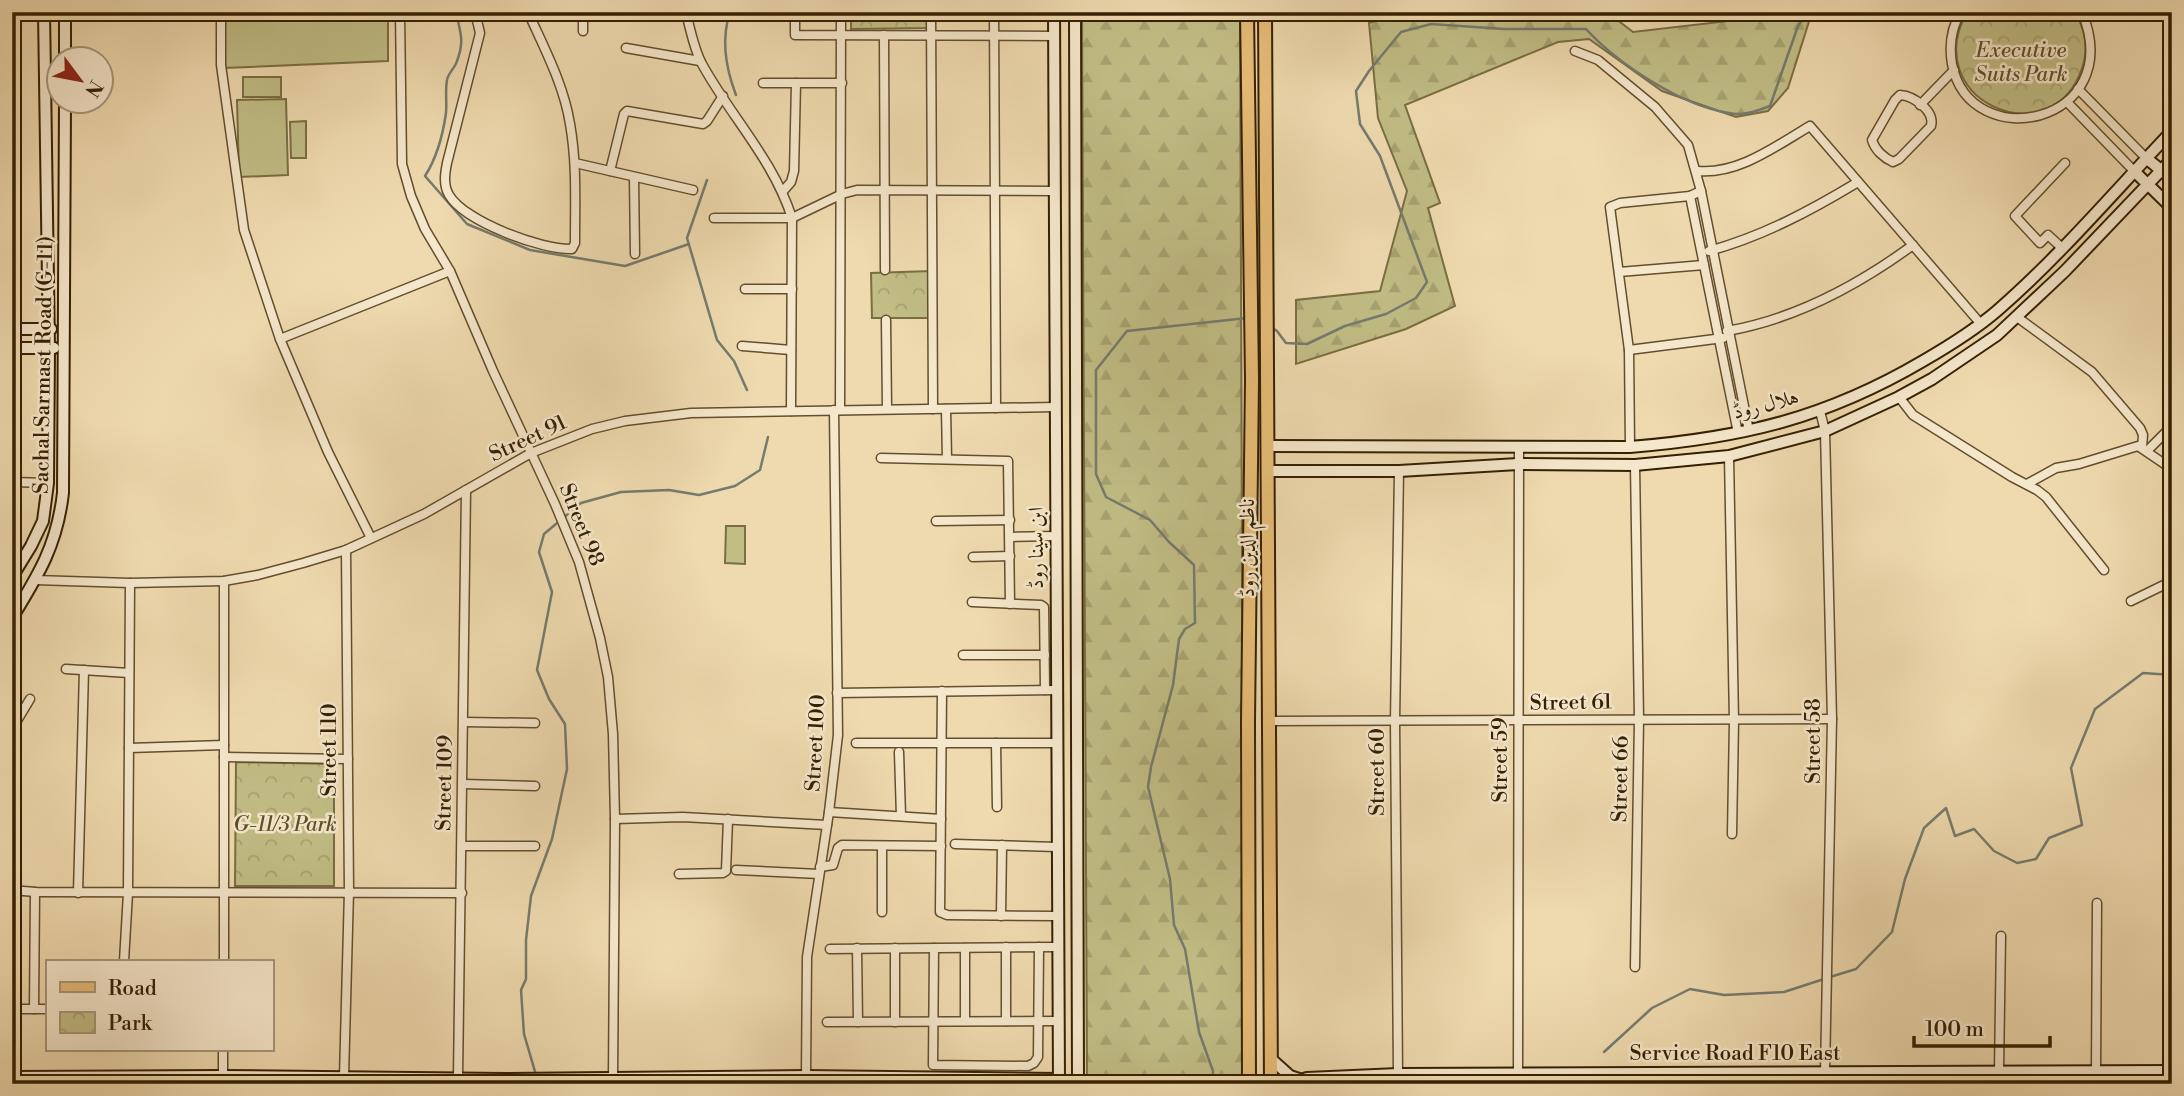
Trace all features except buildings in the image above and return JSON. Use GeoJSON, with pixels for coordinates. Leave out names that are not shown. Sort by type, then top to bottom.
{"type":"FeatureCollection","features":[{"type":"Feature","properties":{"kind":"main road","name":"ناظم الدین روڈ"},"geometry":{"type":"LineString","coordinates":[[1247,12],[1252,379],[1248,722],[1249,1084]]}},
{"type":"Feature","properties":{"kind":"main road","name":"ناظم الدین روڈ"},"geometry":{"type":"LineString","coordinates":[[1265,12],[1271,1084]]}},
{"type":"Feature","properties":{"kind":"main road"},"geometry":{"type":"LineString","coordinates":[[1252,379],[1267,377]]}},
{"type":"Feature","properties":{"kind":"main road"},"geometry":{"type":"LineString","coordinates":[[1250,608],[1268,608]]}},
{"type":"Feature","properties":{"kind":"main road"},"geometry":{"type":"LineString","coordinates":[[1249,978],[1269,977]]}},
{"type":"Feature","properties":{"kind":"street","name":"Sachal Sarmast Road (G-11)"},"geometry":{"type":"LineString","coordinates":[[12,577],[43,521],[48,483],[49,348],[44,12]]}},
{"type":"Feature","properties":{"kind":"street"},"geometry":{"type":"LineString","coordinates":[[65,12],[65,46]]}},
{"type":"Feature","properties":{"kind":"street"},"geometry":{"type":"LineString","coordinates":[[221,12],[221,65],[244,230],[280,340],[328,452],[371,538]]}},
{"type":"Feature","properties":{"kind":"street","name":"Street 98"},"geometry":{"type":"LineString","coordinates":[[400,12],[402,164],[411,196],[425,229],[450,271],[579,562],[592,604],[608,677],[613,734],[615,819],[613,1078]]}},
{"type":"Feature","properties":{"kind":"street"},"geometry":{"type":"LineString","coordinates":[[475,12],[480,33],[445,178],[450,196],[464,211],[487,224],[540,245],[572,249],[575,243],[575,163],[570,121],[528,12]]}},
{"type":"Feature","properties":{"kind":"street"},"geometry":{"type":"LineString","coordinates":[[583,12],[583,31]]}},
{"type":"Feature","properties":{"kind":"street"},"geometry":{"type":"LineString","coordinates":[[686,12],[700,61],[783,191],[792,218],[791,411]]}},
{"type":"Feature","properties":{"kind":"street"},"geometry":{"type":"LineString","coordinates":[[795,12],[795,35],[1054,36]]}},
{"type":"Feature","properties":{"kind":"street","name":"Street 100"},"geometry":{"type":"LineString","coordinates":[[806,1076],[807,957],[830,812],[838,735],[837,410],[842,194],[841,12]]}},
{"type":"Feature","properties":{"kind":"street"},"geometry":{"type":"LineString","coordinates":[[931,12],[933,409]]}},
{"type":"Feature","properties":{"kind":"street"},"geometry":{"type":"LineString","coordinates":[[994,12],[996,408]]}},
{"type":"Feature","properties":{"kind":"street","name":"ابن سینا روڈ"},"geometry":{"type":"LineString","coordinates":[[1054,12],[1056,536],[1051,690],[1057,743],[1058,1082]]}},
{"type":"Feature","properties":{"kind":"street","name":"ابن سینا روڈ"},"geometry":{"type":"LineString","coordinates":[[1075,12],[1078,1084]]}},
{"type":"Feature","properties":{"kind":"street"},"geometry":{"type":"LineString","coordinates":[[1961,12],[1951,36],[1950,53],[1961,86],[1972,100],[1989,112],[2009,118],[2030,119],[2050,113],[2067,102],[2088,71],[2090,31],[2082,12]]}},
{"type":"Feature","properties":{"kind":"street"},"geometry":{"type":"LineString","coordinates":[[884,36],[885,270]]}},
{"type":"Feature","properties":{"kind":"street"},"geometry":{"type":"LineString","coordinates":[[626,48],[700,61]]}},
{"type":"Feature","properties":{"kind":"street"},"geometry":{"type":"LineString","coordinates":[[1575,51],[1598,60],[1654,107],[1688,145],[1697,172],[1713,250],[1743,432]]}},
{"type":"Feature","properties":{"kind":"street"},"geometry":{"type":"LineString","coordinates":[[1920,105],[1954,70]]}},
{"type":"Feature","properties":{"kind":"street"},"geometry":{"type":"LineString","coordinates":[[763,83],[842,83]]}},
{"type":"Feature","properties":{"kind":"street"},"geometry":{"type":"LineString","coordinates":[[783,191],[791,182],[794,170],[796,83]]}},
{"type":"Feature","properties":{"kind":"street"},"geometry":{"type":"LineString","coordinates":[[2078,89],[2146,158],[2172,179]]}},
{"type":"Feature","properties":{"kind":"street"},"geometry":{"type":"LineString","coordinates":[[1900,95],[1907,96],[1920,105],[1931,113],[1931,126],[1899,159],[1893,162],[1886,159],[1872,140],[1895,100],[1900,95]]}},
{"type":"Feature","properties":{"kind":"street"},"geometry":{"type":"LineString","coordinates":[[610,171],[627,111],[703,124],[723,96]]}},
{"type":"Feature","properties":{"kind":"street"},"geometry":{"type":"LineString","coordinates":[[2067,102],[2172,208]]}},
{"type":"Feature","properties":{"kind":"street","name":"Sachal Sarmast Road (G-11)"},"geometry":{"type":"LineString","coordinates":[[12,618],[35,580],[60,524],[63,493],[65,116]]}},
{"type":"Feature","properties":{"kind":"street"},"geometry":{"type":"LineString","coordinates":[[1697,172],[1713,173],[1750,161],[1810,126],[1980,323]]}},
{"type":"Feature","properties":{"kind":"street","name":"ہلال روڈ"},"geometry":{"type":"LineString","coordinates":[[1267,446],[1630,447],[1690,442],[1743,432],[1820,411],[1887,382],[1947,347],[2004,304],[2062,248],[2172,131]]}},
{"type":"Feature","properties":{"kind":"street","name":"ہلال روڈ"},"geometry":{"type":"LineString","coordinates":[[1267,471],[1399,471],[1518,464],[1635,465],[1729,456],[1825,431],[1933,379],[1978,348],[2017,317],[2066,271],[2172,159]]}},
{"type":"Feature","properties":{"kind":"street"},"geometry":{"type":"LineString","coordinates":[[575,163],[693,190]]}},
{"type":"Feature","properties":{"kind":"street"},"geometry":{"type":"LineString","coordinates":[[2062,248],[2048,235],[2040,243],[2014,216],[2065,163]]}},
{"type":"Feature","properties":{"kind":"street"},"geometry":{"type":"LineString","coordinates":[[634,177],[635,254]]}},
{"type":"Feature","properties":{"kind":"street"},"geometry":{"type":"LineString","coordinates":[[1701,253],[1776,227],[1812,210],[1858,182]]}},
{"type":"Feature","properties":{"kind":"street"},"geometry":{"type":"LineString","coordinates":[[715,218],[792,218],[842,194],[857,190],[1055,191]]}},
{"type":"Feature","properties":{"kind":"street"},"geometry":{"type":"LineString","coordinates":[[1630,447],[1629,350],[1611,207],[1620,203],[1690,196],[1701,191]]}},
{"type":"Feature","properties":{"kind":"street"},"geometry":{"type":"LineString","coordinates":[[1690,196],[1704,265],[1725,335]]}},
{"type":"Feature","properties":{"kind":"street"},"geometry":{"type":"LineString","coordinates":[[1629,350],[1725,335],[1786,316],[1865,278],[1913,245]]}},
{"type":"Feature","properties":{"kind":"street"},"geometry":{"type":"LineString","coordinates":[[1619,272],[1704,265]]}},
{"type":"Feature","properties":{"kind":"street"},"geometry":{"type":"LineString","coordinates":[[280,340],[450,271]]}},
{"type":"Feature","properties":{"kind":"street"},"geometry":{"type":"LineString","coordinates":[[745,289],[792,289]]}},
{"type":"Feature","properties":{"kind":"street"},"geometry":{"type":"LineString","coordinates":[[2017,317],[2098,377],[2140,428],[2144,449]]}},
{"type":"Feature","properties":{"kind":"street"},"geometry":{"type":"LineString","coordinates":[[886,320],[887,410]]}},
{"type":"Feature","properties":{"kind":"street"},"geometry":{"type":"LineString","coordinates":[[12,329],[64,329]]}},
{"type":"Feature","properties":{"kind":"street"},"geometry":{"type":"LineString","coordinates":[[742,346],[791,350]]}},
{"type":"Feature","properties":{"kind":"street"},"geometry":{"type":"LineString","coordinates":[[12,348],[64,348]]}},
{"type":"Feature","properties":{"kind":"street"},"geometry":{"type":"LineString","coordinates":[[1899,397],[1913,415],[2046,497],[2104,570]]}},
{"type":"Feature","properties":{"kind":"street","name":"Street 91"},"geometry":{"type":"LineString","coordinates":[[35,580],[130,583],[224,581],[258,575],[346,550],[424,513],[531,453],[592,429],[625,421],[691,413],[996,408],[1055,410]]}},
{"type":"Feature","properties":{"kind":"street"},"geometry":{"type":"LineString","coordinates":[[946,409],[947,459]]}},
{"type":"Feature","properties":{"kind":"street"},"geometry":{"type":"LineString","coordinates":[[1055,410],[1077,412]]}},
{"type":"Feature","properties":{"kind":"street","name":"Street 58"},"geometry":{"type":"LineString","coordinates":[[1820,411],[1825,431],[1832,719],[1825,1072]]}},
{"type":"Feature","properties":{"kind":"street"},"geometry":{"type":"LineString","coordinates":[[2027,484],[2056,468],[2144,449],[2172,426]]}},
{"type":"Feature","properties":{"kind":"street","name":"Street 59"},"geometry":{"type":"LineString","coordinates":[[1518,1074],[1519,447]]}},
{"type":"Feature","properties":{"kind":"street"},"geometry":{"type":"LineString","coordinates":[[2144,449],[2172,469]]}},
{"type":"Feature","properties":{"kind":"street"},"geometry":{"type":"LineString","coordinates":[[1729,456],[1734,721],[1732,834]]}},
{"type":"Feature","properties":{"kind":"street"},"geometry":{"type":"LineString","coordinates":[[881,458],[1009,461],[1010,604]]}},
{"type":"Feature","properties":{"kind":"street","name":"Street 66"},"geometry":{"type":"LineString","coordinates":[[1635,465],[1639,719],[1635,967]]}},
{"type":"Feature","properties":{"kind":"street","name":"Street 60"},"geometry":{"type":"LineString","coordinates":[[1398,1073],[1395,721],[1399,471]]}},
{"type":"Feature","properties":{"kind":"street"},"geometry":{"type":"LineString","coordinates":[[12,482],[48,483]]}},
{"type":"Feature","properties":{"kind":"street","name":"Street 109"},"geometry":{"type":"LineString","coordinates":[[458,1077],[466,490]]}},
{"type":"Feature","properties":{"kind":"street"},"geometry":{"type":"LineString","coordinates":[[936,521],[1010,520]]}},
{"type":"Feature","properties":{"kind":"street"},"geometry":{"type":"LineString","coordinates":[[1010,537],[1056,536]]}},
{"type":"Feature","properties":{"kind":"street","name":"Street 110"},"geometry":{"type":"LineString","coordinates":[[344,1076],[349,891],[346,550]]}},
{"type":"Feature","properties":{"kind":"street"},"geometry":{"type":"LineString","coordinates":[[973,557],[1010,556]]}},
{"type":"Feature","properties":{"kind":"street"},"geometry":{"type":"LineString","coordinates":[[224,581],[224,960]]}},
{"type":"Feature","properties":{"kind":"street"},"geometry":{"type":"LineString","coordinates":[[2131,601],[2172,581]]}},
{"type":"Feature","properties":{"kind":"street"},"geometry":{"type":"LineString","coordinates":[[124,960],[128,893],[130,583]]}},
{"type":"Feature","properties":{"kind":"street"},"geometry":{"type":"LineString","coordinates":[[837,693],[1051,690],[1045,655],[1044,607],[972,602]]}},
{"type":"Feature","properties":{"kind":"street"},"geometry":{"type":"LineString","coordinates":[[963,655],[1045,655]]}},
{"type":"Feature","properties":{"kind":"street"},"geometry":{"type":"LineString","coordinates":[[66,669],[130,673]]}},
{"type":"Feature","properties":{"kind":"street"},"geometry":{"type":"LineString","coordinates":[[78,893],[84,670]]}},
{"type":"Feature","properties":{"kind":"street"},"geometry":{"type":"LineString","coordinates":[[942,691],[940,912],[947,915],[1057,916]]}},
{"type":"Feature","properties":{"kind":"street"},"geometry":{"type":"LineString","coordinates":[[12,729],[30,699]]}},
{"type":"Feature","properties":{"kind":"street","name":"Street 61"},"geometry":{"type":"LineString","coordinates":[[1268,721],[1832,719]]}},
{"type":"Feature","properties":{"kind":"street"},"geometry":{"type":"LineString","coordinates":[[464,722],[535,723]]}},
{"type":"Feature","properties":{"kind":"street"},"geometry":{"type":"LineString","coordinates":[[856,743],[1057,743]]}},
{"type":"Feature","properties":{"kind":"street"},"geometry":{"type":"LineString","coordinates":[[996,743],[998,807]]}},
{"type":"Feature","properties":{"kind":"street"},"geometry":{"type":"LineString","coordinates":[[129,748],[224,745]]}},
{"type":"Feature","properties":{"kind":"street"},"geometry":{"type":"LineString","coordinates":[[899,752],[901,816]]}},
{"type":"Feature","properties":{"kind":"street"},"geometry":{"type":"LineString","coordinates":[[224,757],[348,759]]}},
{"type":"Feature","properties":{"kind":"street"},"geometry":{"type":"LineString","coordinates":[[463,784],[535,786]]}},
{"type":"Feature","properties":{"kind":"street"},"geometry":{"type":"LineString","coordinates":[[830,812],[941,819]]}},
{"type":"Feature","properties":{"kind":"street"},"geometry":{"type":"LineString","coordinates":[[615,819],[683,817],[827,825]]}},
{"type":"Feature","properties":{"kind":"street"},"geometry":{"type":"LineString","coordinates":[[679,874],[726,871],[728,819]]}},
{"type":"Feature","properties":{"kind":"street"},"geometry":{"type":"LineString","coordinates":[[956,844],[1058,847]]}},
{"type":"Feature","properties":{"kind":"street"},"geometry":{"type":"LineString","coordinates":[[1001,916],[1002,845]]}},
{"type":"Feature","properties":{"kind":"street"},"geometry":{"type":"LineString","coordinates":[[462,846],[535,846]]}},
{"type":"Feature","properties":{"kind":"street"},"geometry":{"type":"LineString","coordinates":[[736,870],[819,870],[833,865],[840,846],[941,846]]}},
{"type":"Feature","properties":{"kind":"street"},"geometry":{"type":"LineString","coordinates":[[882,846],[882,912]]}},
{"type":"Feature","properties":{"kind":"street"},"geometry":{"type":"LineString","coordinates":[[12,890],[78,893],[462,893]]}},
{"type":"Feature","properties":{"kind":"street"},"geometry":{"type":"LineString","coordinates":[[34,1009],[35,892]]}},
{"type":"Feature","properties":{"kind":"street"},"geometry":{"type":"LineString","coordinates":[[2096,1071],[2097,903]]}},
{"type":"Feature","properties":{"kind":"street"},"geometry":{"type":"LineString","coordinates":[[1999,1071],[2001,936]]}},
{"type":"Feature","properties":{"kind":"street"},"geometry":{"type":"LineString","coordinates":[[1006,947],[1006,1021]]}},
{"type":"Feature","properties":{"kind":"street"},"geometry":{"type":"LineString","coordinates":[[934,948],[933,1065],[1028,1066],[1038,1057],[1039,947]]}},
{"type":"Feature","properties":{"kind":"street"},"geometry":{"type":"LineString","coordinates":[[830,949],[1057,947]]}},
{"type":"Feature","properties":{"kind":"street"},"geometry":{"type":"LineString","coordinates":[[858,948],[858,1022]]}},
{"type":"Feature","properties":{"kind":"street"},"geometry":{"type":"LineString","coordinates":[[895,948],[895,1022]]}},
{"type":"Feature","properties":{"kind":"street"},"geometry":{"type":"LineString","coordinates":[[965,948],[965,1021]]}},
{"type":"Feature","properties":{"kind":"street"},"geometry":{"type":"LineString","coordinates":[[12,1009],[46,1009]]}},
{"type":"Feature","properties":{"kind":"street"},"geometry":{"type":"LineString","coordinates":[[827,1022],[1058,1021]]}},
{"type":"Feature","properties":{"kind":"street"},"geometry":{"type":"LineString","coordinates":[[223,1050],[223,1076]]}},
{"type":"Feature","properties":{"kind":"street","name":"Service Road F10 East"},"geometry":{"type":"LineString","coordinates":[[1270,1058],[1294,1081],[1398,1073],[1805,1078],[1825,1072],[2172,1070]]}},
{"type":"Feature","properties":{"kind":"street"},"geometry":{"type":"LineString","coordinates":[[1058,1063],[1078,1062]]}},
{"type":"Feature","properties":{"kind":"street"},"geometry":{"type":"LineString","coordinates":[[12,1077],[344,1076],[569,1079],[806,1076],[1058,1082]]}},
{"type":"Feature","properties":{"kind":"green space"},"geometry":{"type":"Polygon","coordinates":[[[225,12],[388,12],[388,61],[224,68],[225,12]]]}},
{"type":"Feature","properties":{"kind":"green space"},"geometry":{"type":"Polygon","coordinates":[[[851,12],[927,12],[927,28],[851,29],[851,12]]]}},
{"type":"Feature","properties":{"kind":"green space"},"geometry":{"type":"Polygon","coordinates":[[[1082,12],[1240,12],[1244,1084],[1087,1084],[1082,12]]]}},
{"type":"Feature","properties":{"kind":"green space"},"geometry":{"type":"Polygon","coordinates":[[[1405,12],[1607,12],[1633,32],[1781,15],[1782,12],[1812,12],[1788,88],[1768,111],[1736,117],[1662,91],[1589,39],[1558,42],[1405,105],[1440,203],[1428,208],[1455,306],[1406,329],[1296,364],[1296,300],[1380,291],[1407,191],[1378,118],[1369,23],[1405,12]]]}},
{"type":"Feature","properties":{"kind":"green space","name":"Executive Suits Park"},"geometry":{"type":"Polygon","coordinates":[[[1967,12],[2075,12],[2084,34],[2085,58],[2080,74],[2063,98],[2041,111],[2016,113],[1992,106],[1972,91],[1959,70],[1957,43],[1967,12]]]}},
{"type":"Feature","properties":{"kind":"green space"},"geometry":{"type":"Polygon","coordinates":[[[243,77],[281,77],[281,97],[243,97],[243,77]]]}},
{"type":"Feature","properties":{"kind":"green space"},"geometry":{"type":"Polygon","coordinates":[[[286,99],[288,175],[239,177],[237,100],[286,99]]]}},
{"type":"Feature","properties":{"kind":"green space"},"geometry":{"type":"Polygon","coordinates":[[[306,121],[306,158],[291,158],[290,122],[306,121]]]}},
{"type":"Feature","properties":{"kind":"green space"},"geometry":{"type":"Polygon","coordinates":[[[931,271],[930,318],[872,318],[871,273],[931,271]]]}},
{"type":"Feature","properties":{"kind":"green space"},"geometry":{"type":"Polygon","coordinates":[[[726,526],[745,526],[745,564],[725,563],[726,526]]]}},
{"type":"Feature","properties":{"kind":"green space","name":"G-11/3 Park"},"geometry":{"type":"Polygon","coordinates":[[[236,762],[334,764],[334,886],[235,886],[236,762]]]}},
{"type":"Feature","properties":{"kind":"green space"},"geometry":{"type":"Polygon","coordinates":[[[2172,1078],[2172,1084],[1319,1084],[1320,1083],[2172,1078]]]}},
{"type":"Feature","properties":{"kind":"waterway"},"geometry":{"type":"LineString","coordinates":[[456,12],[461,47],[447,80],[446,113],[441,138],[425,176],[467,224],[530,250],[625,266],[689,244]]}},
{"type":"Feature","properties":{"kind":"waterway"},"geometry":{"type":"LineString","coordinates":[[730,12],[726,54],[736,95]]}},
{"type":"Feature","properties":{"kind":"waterway"},"geometry":{"type":"LineString","coordinates":[[1271,327],[1286,343],[1307,344],[1345,326],[1386,314],[1416,298],[1427,282],[1380,156],[1360,124],[1356,91],[1401,32],[1431,24],[1504,29],[1586,29],[1615,56],[1652,82],[1691,102],[1739,114],[1770,106],[1798,26],[1807,12]]}},
{"type":"Feature","properties":{"kind":"waterway"},"geometry":{"type":"LineString","coordinates":[[707,180],[687,238],[717,340],[734,361],[747,390]]}},
{"type":"Feature","properties":{"kind":"waterway"},"geometry":{"type":"LineString","coordinates":[[1212,1084],[1213,1071],[1199,1032],[1185,949],[1174,925],[1170,879],[1148,787],[1173,685],[1179,639],[1185,629],[1195,623],[1194,565],[1150,520],[1106,497],[1096,474],[1096,370],[1127,331],[1247,318]]}},
{"type":"Feature","properties":{"kind":"waterway"},"geometry":{"type":"LineString","coordinates":[[536,1075],[524,1034],[521,990],[526,979],[526,940],[531,896],[552,839],[567,769],[565,724],[549,699],[537,670],[552,592],[539,552],[544,534],[581,503],[621,492],[669,490],[699,495],[735,486],[760,470],[768,437]]}},
{"type":"Feature","properties":{"kind":"waterway"},"geometry":{"type":"LineString","coordinates":[[1830,977],[1856,969],[1892,932],[1905,879],[1924,828],[1946,808],[1955,836],[1974,829],[1994,851],[2017,863],[2036,859],[2049,838],[2082,825],[2071,768],[2095,709],[2143,673],[2172,675]]}},
{"type":"Feature","properties":{"kind":"waterway"},"geometry":{"type":"LineString","coordinates":[[1604,1052],[1652,1008],[1690,989],[1724,995],[1784,992],[1824,979]]}}]}
